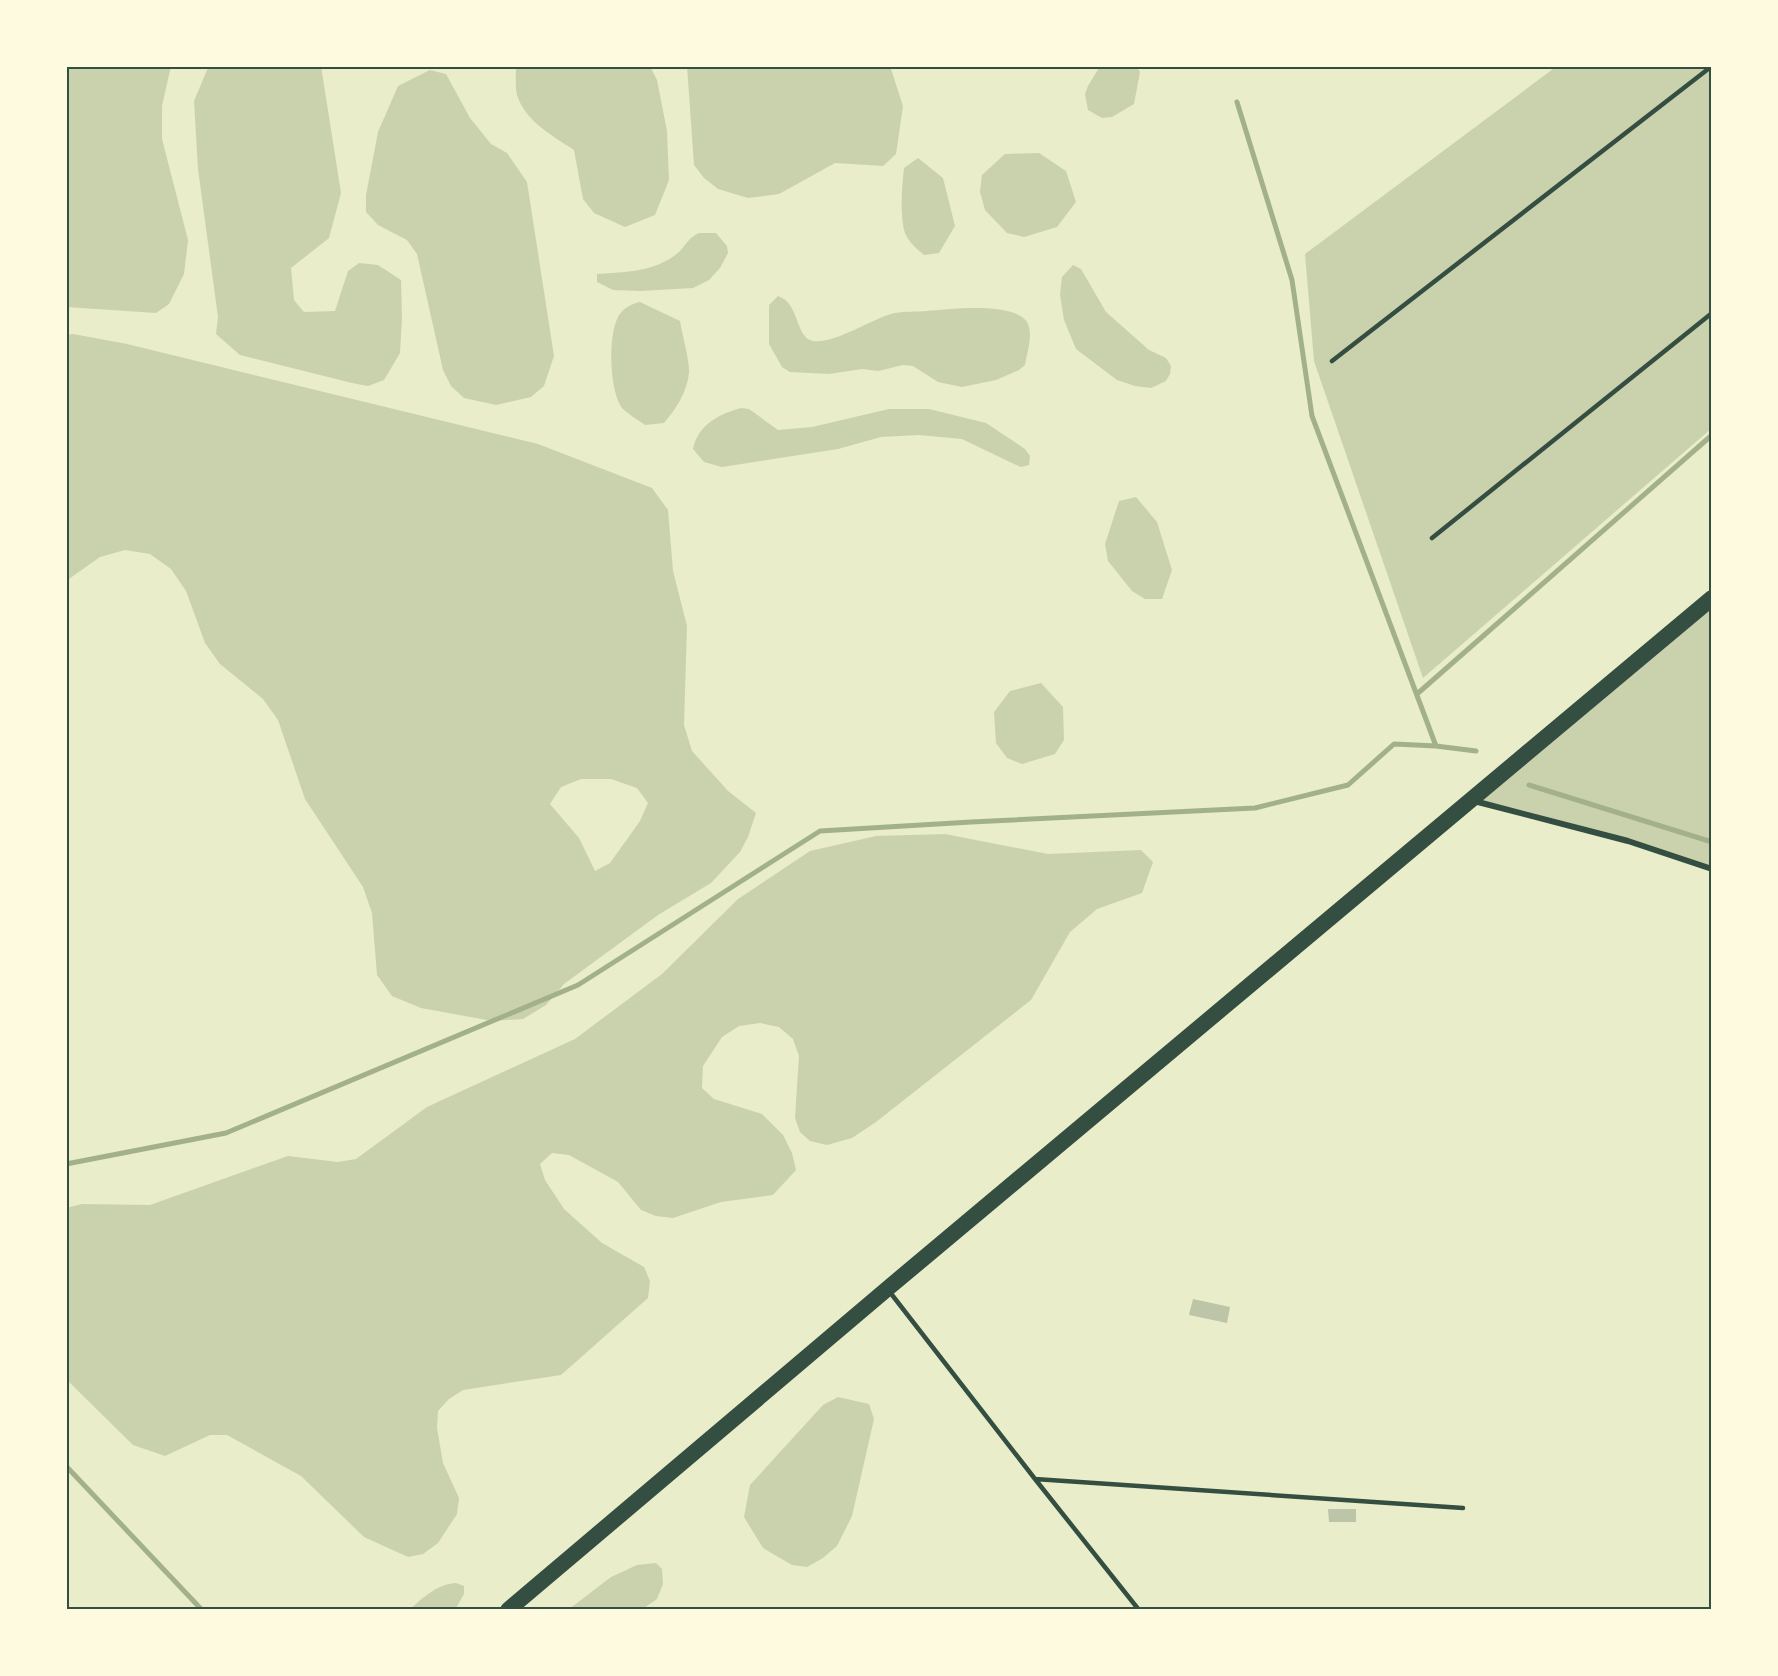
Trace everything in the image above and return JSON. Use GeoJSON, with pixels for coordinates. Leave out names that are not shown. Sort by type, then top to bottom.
{"type":"FeatureCollection","features":[{"type":"Feature","properties":{"kind":"highway"},"geometry":{"type":"LineString","coordinates":[[508,1610],[887,1289],[1712,598]]}},
{"type":"Feature","properties":{"kind":"street"},"geometry":{"type":"LineString","coordinates":[[1471,800],[1628,841],[1712,870]]}},
{"type":"Feature","properties":{"kind":"lane"},"geometry":{"type":"LineString","coordinates":[[1332,362],[1712,66]]}},
{"type":"Feature","properties":{"kind":"lane"},"geometry":{"type":"LineString","coordinates":[[1432,538],[1712,313]]}},
{"type":"Feature","properties":{"kind":"lane"},"geometry":{"type":"LineString","coordinates":[[887,1289],[1139,1610]]}},
{"type":"Feature","properties":{"kind":"lane"},"geometry":{"type":"LineString","coordinates":[[1035,1479],[1463,1508]]}},
{"type":"Feature","properties":{"kind":"green space"},"geometry":{"type":"Polygon","coordinates":[[[66,66],[171,66],[162,106],[162,139],[188,240],[184,274],[169,304],[156,313],[66,307],[66,66]]]}},
{"type":"Feature","properties":{"kind":"green space"},"geometry":{"type":"Polygon","coordinates":[[[211,66],[321,66],[341,193],[329,238],[291,268],[294,300],[304,312],[335,311],[348,271],[359,263],[378,265],[401,280],[400,353],[384,380],[368,386],[240,355],[216,334],[218,317],[198,169],[194,101],[207,70],[211,66]]]}},
{"type":"Feature","properties":{"kind":"green space"},"geometry":{"type":"Polygon","coordinates":[[[516,66],[650,66],[657,80],[667,131],[669,180],[655,215],[625,227],[594,213],[583,199],[574,150],[541,127],[526,113],[521,104],[516,92],[516,66]]]}},
{"type":"Feature","properties":{"kind":"green space"},"geometry":{"type":"Polygon","coordinates":[[[687,66],[890,66],[903,106],[896,154],[883,166],[835,163],[779,194],[748,198],[718,189],[704,178],[694,165],[687,66]]]}},
{"type":"Feature","properties":{"kind":"green space"},"geometry":{"type":"Polygon","coordinates":[[[1100,66],[1136,66],[1140,72],[1134,104],[1112,117],[1102,118],[1088,110],[1085,94],[1100,66]]]}},
{"type":"Feature","properties":{"kind":"green space"},"geometry":{"type":"Polygon","coordinates":[[[1557,66],[1712,66],[1712,428],[1423,678],[1314,361],[1305,254],[1557,66]]]}},
{"type":"Feature","properties":{"kind":"green space"},"geometry":{"type":"Polygon","coordinates":[[[430,70],[446,74],[470,118],[491,144],[507,153],[527,182],[554,356],[544,386],[531,397],[496,405],[464,398],[451,386],[443,370],[417,254],[407,240],[378,225],[366,212],[366,195],[378,132],[398,86],[430,70]]]}},
{"type":"Feature","properties":{"kind":"green space"},"geometry":{"type":"Polygon","coordinates":[[[1039,153],[1066,171],[1076,202],[1057,227],[1024,237],[1007,233],[985,210],[980,192],[982,175],[1005,154],[1039,153]]]}},
{"type":"Feature","properties":{"kind":"green space"},"geometry":{"type":"Polygon","coordinates":[[[918,158],[943,178],[955,226],[939,253],[924,255],[910,241],[904,230],[902,191],[904,168],[918,158]]]}},
{"type":"Feature","properties":{"kind":"green space"},"geometry":{"type":"Polygon","coordinates":[[[699,233],[716,233],[727,246],[728,253],[720,268],[709,280],[693,288],[613,290],[597,282],[597,274],[640,270],[661,264],[679,252],[690,239],[699,233]]]}},
{"type":"Feature","properties":{"kind":"green space"},"geometry":{"type":"Polygon","coordinates":[[[1073,265],[1081,269],[1106,312],[1149,350],[1166,358],[1171,366],[1166,381],[1151,388],[1117,380],[1076,349],[1064,320],[1060,295],[1062,277],[1073,265]]]}},
{"type":"Feature","properties":{"kind":"green space"},"geometry":{"type":"Polygon","coordinates":[[[778,296],[790,306],[803,334],[813,341],[832,339],[899,312],[982,308],[1011,312],[1022,317],[1028,324],[1030,334],[1025,365],[996,380],[962,387],[938,382],[913,366],[903,365],[878,371],[862,369],[829,374],[790,372],[782,367],[769,344],[769,305],[778,296]]]}},
{"type":"Feature","properties":{"kind":"green space"},"geometry":{"type":"Polygon","coordinates":[[[640,302],[680,321],[687,355],[689,373],[686,387],[677,406],[664,423],[645,425],[633,417],[622,408],[614,389],[611,349],[615,326],[622,311],[640,302]]]}},
{"type":"Feature","properties":{"kind":"green space"},"geometry":{"type":"Polygon","coordinates":[[[73,334],[127,344],[538,444],[652,488],[668,510],[673,571],[687,626],[684,725],[692,751],[728,791],[756,813],[740,852],[711,883],[658,915],[564,984],[546,1005],[523,1019],[492,1021],[421,1008],[392,996],[377,975],[372,913],[363,887],[305,799],[278,720],[263,699],[220,664],[205,643],[186,591],[171,569],[150,554],[125,550],[100,557],[66,581],[66,335],[73,334]],[[581,779],[561,787],[550,804],[579,838],[595,871],[610,863],[640,821],[648,803],[637,788],[611,779],[581,779]]]}},
{"type":"Feature","properties":{"kind":"green space"},"geometry":{"type":"Polygon","coordinates":[[[741,408],[749,409],[778,430],[812,427],[889,409],[929,409],[986,423],[1025,449],[1030,456],[1029,465],[1021,467],[962,439],[919,435],[881,437],[838,449],[722,467],[704,462],[693,449],[700,433],[717,417],[741,408]]]}},
{"type":"Feature","properties":{"kind":"green space"},"geometry":{"type":"Polygon","coordinates":[[[1136,497],[1157,522],[1172,570],[1162,599],[1145,599],[1132,591],[1108,561],[1105,544],[1119,501],[1136,497]]]}},
{"type":"Feature","properties":{"kind":"green space"},"geometry":{"type":"Polygon","coordinates":[[[1712,597],[1712,869],[1628,841],[1471,800],[1712,597]]]}},
{"type":"Feature","properties":{"kind":"green space"},"geometry":{"type":"Polygon","coordinates":[[[1041,683],[1063,707],[1064,740],[1055,754],[1022,764],[1007,758],[996,743],[994,712],[1010,691],[1041,683]]]}},
{"type":"Feature","properties":{"kind":"green space"},"geometry":{"type":"Polygon","coordinates":[[[945,834],[1048,854],[1141,850],[1153,862],[1142,893],[1097,909],[1070,932],[1031,1000],[876,1122],[852,1138],[827,1145],[810,1141],[800,1132],[795,1118],[799,1056],[793,1039],[779,1027],[760,1023],[739,1026],[722,1037],[703,1066],[702,1088],[714,1099],[762,1114],[783,1135],[792,1153],[796,1170],[773,1195],[721,1202],[673,1218],[656,1216],[641,1210],[618,1182],[569,1155],[552,1153],[540,1164],[545,1180],[564,1209],[602,1243],[644,1267],[650,1281],[648,1298],[561,1375],[463,1390],[449,1399],[438,1411],[437,1428],[443,1463],[459,1498],[457,1514],[438,1543],[423,1554],[408,1557],[364,1537],[301,1476],[227,1435],[210,1435],[165,1456],[133,1445],[66,1379],[66,1208],[82,1204],[150,1205],[288,1156],[338,1162],[356,1159],[427,1107],[575,1039],[662,974],[738,899],[810,851],[876,836],[945,834]]]}},
{"type":"Feature","properties":{"kind":"green space"},"geometry":{"type":"Polygon","coordinates":[[[838,1397],[869,1404],[874,1419],[852,1516],[837,1546],[823,1558],[807,1567],[792,1565],[763,1548],[744,1517],[750,1485],[823,1405],[838,1397]]]}},
{"type":"Feature","properties":{"kind":"green space"},"geometry":{"type":"Polygon","coordinates":[[[656,1563],[662,1569],[663,1584],[657,1599],[641,1610],[568,1610],[611,1577],[637,1565],[656,1563]]]}},
{"type":"Feature","properties":{"kind":"green space"},"geometry":{"type":"Polygon","coordinates":[[[456,1583],[464,1586],[464,1594],[455,1610],[409,1610],[436,1589],[456,1583]]]}},
{"type":"Feature","properties":{"kind":"building"},"geometry":{"type":"Polygon","coordinates":[[[1193,1299],[1230,1307],[1227,1323],[1189,1315],[1193,1299]]]}},
{"type":"Feature","properties":{"kind":"building"},"geometry":{"type":"Polygon","coordinates":[[[1328,1509],[1356,1509],[1356,1522],[1329,1522],[1328,1509]]]}},
{"type":"Feature","properties":{"kind":"waterway"},"geometry":{"type":"LineString","coordinates":[[1237,102],[1292,280],[1312,416],[1436,746]]}},
{"type":"Feature","properties":{"kind":"waterway"},"geometry":{"type":"LineString","coordinates":[[1417,694],[1712,435]]}},
{"type":"Feature","properties":{"kind":"waterway"},"geometry":{"type":"LineString","coordinates":[[66,1164],[226,1133],[578,985],[820,831],[1255,808],[1348,785],[1394,744],[1476,751]]}},
{"type":"Feature","properties":{"kind":"waterway"},"geometry":{"type":"LineString","coordinates":[[1529,785],[1712,842]]}},
{"type":"Feature","properties":{"kind":"waterway"},"geometry":{"type":"LineString","coordinates":[[66,1466],[202,1610]]}}]}
